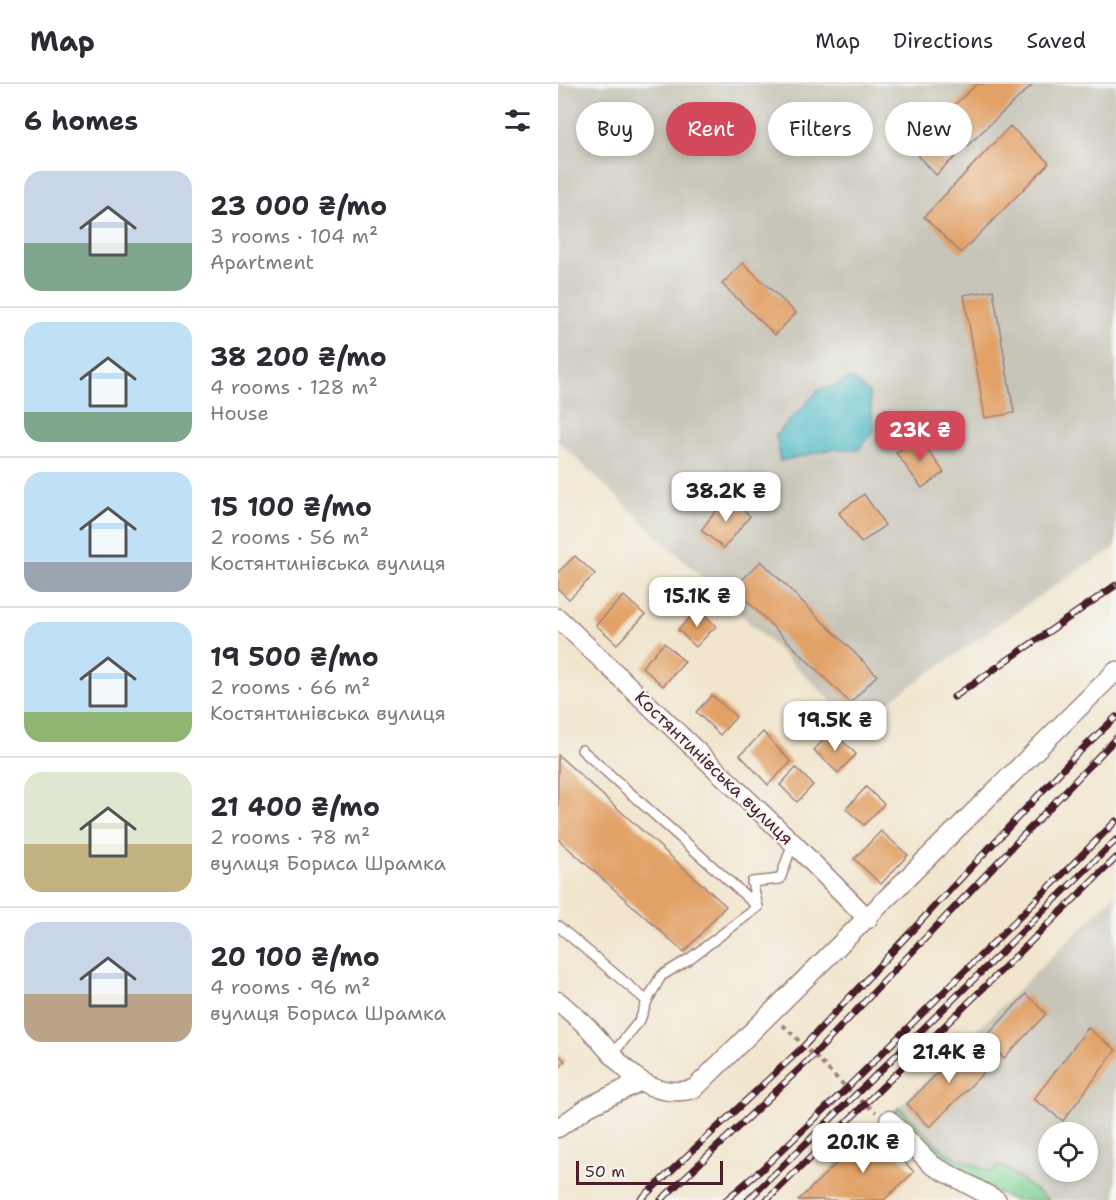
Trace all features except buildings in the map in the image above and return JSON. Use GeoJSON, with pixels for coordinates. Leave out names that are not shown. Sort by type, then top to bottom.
{"type":"FeatureCollection","features":[{"type":"Feature","properties":{"kind":"street","name":"Костянтинівська вулиця"},"geometry":{"type":"LineString","coordinates":[[558,618],[793,843],[868,919]]}},
{"type":"Feature","properties":{"kind":"street"},"geometry":{"type":"LineString","coordinates":[[558,1000],[592,1031],[611,1056],[641,1082],[675,1093],[694,1089],[706,1080],[1116,671]]}},
{"type":"Feature","properties":{"kind":"street"},"geometry":{"type":"LineString","coordinates":[[558,1128],[588,1107],[641,1082]]}},
{"type":"Feature","properties":{"kind":"street"},"geometry":{"type":"LineString","coordinates":[[889,1120],[932,1165],[997,1200]]}},
{"type":"Feature","properties":{"kind":"lane"},"geometry":{"type":"LineString","coordinates":[[582,750],[758,907]]}},
{"type":"Feature","properties":{"kind":"lane"},"geometry":{"type":"LineString","coordinates":[[758,907],[752,882],[780,879],[793,843]]}},
{"type":"Feature","properties":{"kind":"lane"},"geometry":{"type":"LineString","coordinates":[[611,1056],[640,1020],[646,1001],[661,976],[689,959],[758,907]]}},
{"type":"Feature","properties":{"kind":"lane"},"geometry":{"type":"LineString","coordinates":[[558,926],[646,1001]]}},
{"type":"Feature","properties":{"kind":"path"},"geometry":{"type":"LineString","coordinates":[[772,1014],[856,1097],[889,1120]]}},
{"type":"Feature","properties":{"kind":"shaded area"},"geometry":{"type":"Polygon","coordinates":[[[558,84],[1116,84],[1116,547],[1045,592],[856,724],[558,441],[558,84]]]}},
{"type":"Feature","properties":{"kind":"shaded area"},"geometry":{"type":"Polygon","coordinates":[[[1116,894],[1116,1200],[1049,1200],[999,1164],[992,1174],[946,1153],[899,1107],[1116,894]]]}},
{"type":"Feature","properties":{"kind":"green space"},"geometry":{"type":"Polygon","coordinates":[[[899,1107],[946,1153],[992,1173],[999,1164],[1049,1200],[1012,1200],[934,1161],[891,1115],[899,1107]]]}},
{"type":"Feature","properties":{"kind":"water"},"geometry":{"type":"Polygon","coordinates":[[[851,378],[869,393],[874,431],[858,450],[832,449],[780,461],[776,435],[820,389],[836,386],[851,378]]]}},
{"type":"Feature","properties":{"kind":"railway"},"geometry":{"type":"LineString","coordinates":[[954,697],[1116,585]]}},
{"type":"Feature","properties":{"kind":"railway"},"geometry":{"type":"LineString","coordinates":[[640,1200],[804,1046],[1075,756],[1116,717]]}},
{"type":"Feature","properties":{"kind":"railway"},"geometry":{"type":"LineString","coordinates":[[661,1200],[813,1056],[1116,738]]}},
{"type":"Feature","properties":{"kind":"railway"},"geometry":{"type":"LineString","coordinates":[[726,1200],[847,1088],[1116,821]]}},
{"type":"Feature","properties":{"kind":"railway"},"geometry":{"type":"LineString","coordinates":[[748,1200],[1116,840]]}},
{"type":"Feature","properties":{"kind":"railway"},"geometry":{"type":"LineString","coordinates":[[767,1200],[1116,858]]}}]}
